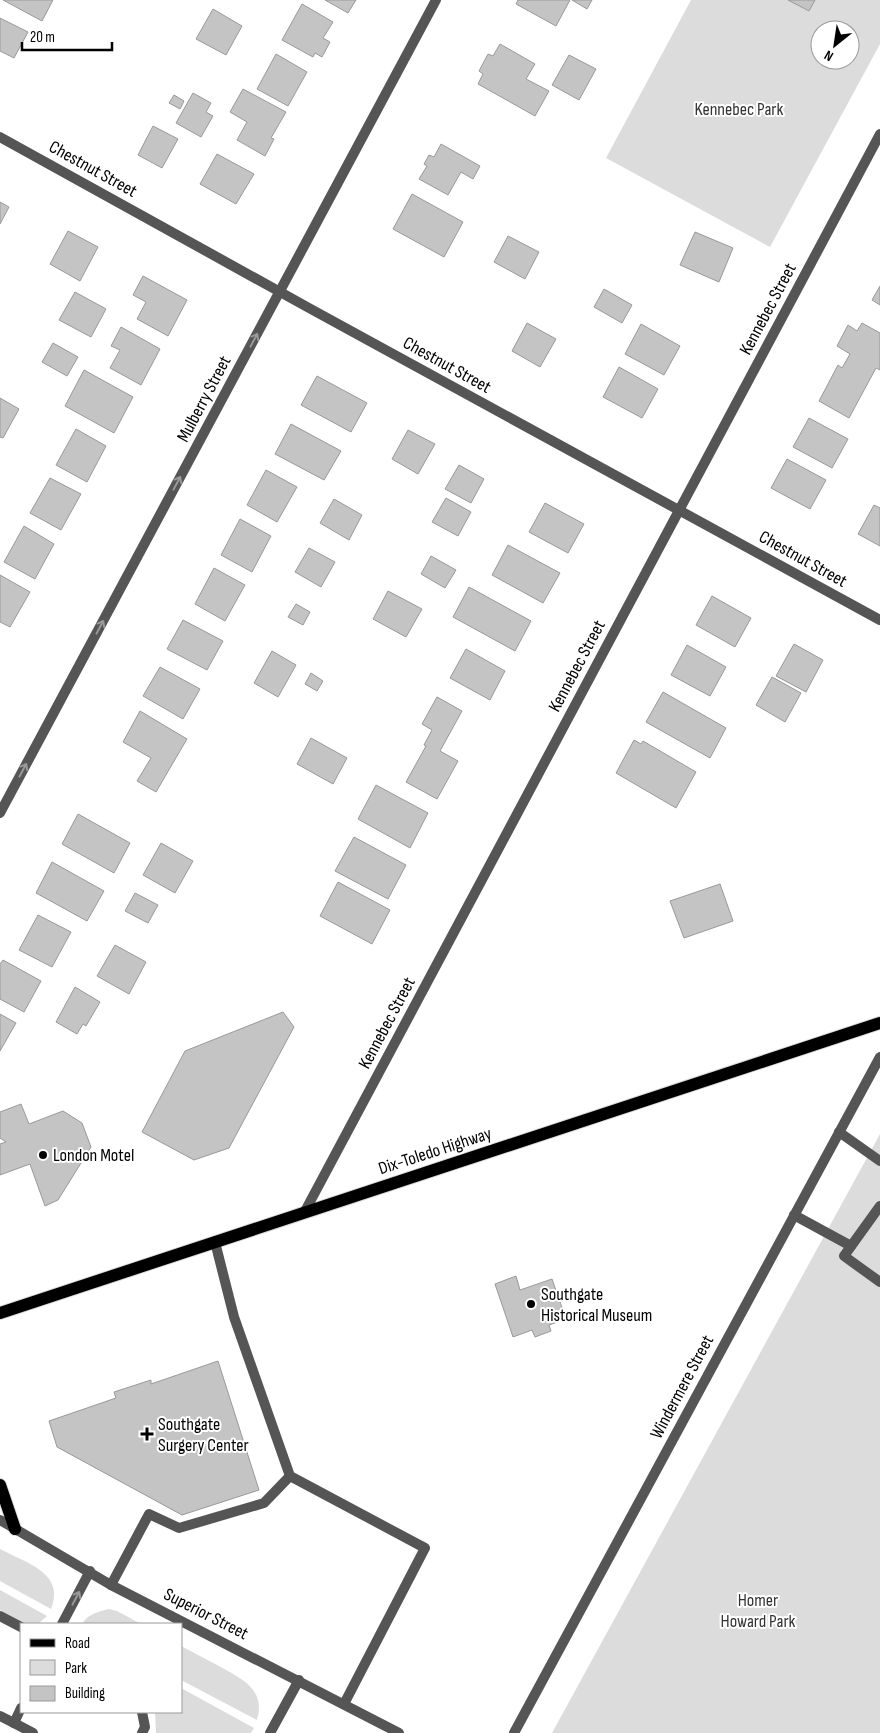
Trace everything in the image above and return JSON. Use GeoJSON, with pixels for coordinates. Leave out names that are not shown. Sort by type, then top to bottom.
{"type":"FeatureCollection","features":[{"type":"Feature","properties":{"kind":"main road","name":"Dix-Toledo Highway"},"geometry":{"type":"LineString","coordinates":[[0,1313],[880,1023]]}},
{"type":"Feature","properties":{"kind":"main road"},"geometry":{"type":"LineString","coordinates":[[0,1485],[15,1529]]}},
{"type":"Feature","properties":{"kind":"street","name":"Mulberry Street"},"geometry":{"type":"LineString","coordinates":[[0,813],[436,0]]}},
{"type":"Feature","properties":{"kind":"street","name":"Kennebec Street"},"geometry":{"type":"LineString","coordinates":[[304,1213],[880,134]]}},
{"type":"Feature","properties":{"kind":"street","name":"Chestnut Street"},"geometry":{"type":"LineString","coordinates":[[0,137],[880,620]]}},
{"type":"Feature","properties":{"kind":"street","name":"Windermere Street"},"geometry":{"type":"LineString","coordinates":[[514,1733],[880,1057]]}},
{"type":"Feature","properties":{"kind":"street"},"geometry":{"type":"LineString","coordinates":[[839,1132],[880,1161]]}},
{"type":"Feature","properties":{"kind":"street"},"geometry":{"type":"LineString","coordinates":[[880,1206],[844,1256],[880,1282]]}},
{"type":"Feature","properties":{"kind":"street"},"geometry":{"type":"LineString","coordinates":[[794,1215],[851,1246]]}},
{"type":"Feature","properties":{"kind":"street"},"geometry":{"type":"LineString","coordinates":[[215,1242],[234,1317],[290,1476],[425,1548],[344,1704]]}},
{"type":"Feature","properties":{"kind":"street"},"geometry":{"type":"LineString","coordinates":[[111,1585],[149,1514],[179,1528],[264,1503],[290,1476]]}},
{"type":"Feature","properties":{"kind":"street","name":"Superior Street"},"geometry":{"type":"LineString","coordinates":[[0,1520],[111,1585],[399,1733]]}},
{"type":"Feature","properties":{"kind":"street"},"geometry":{"type":"LineString","coordinates":[[63,1623],[90,1571]]}},
{"type":"Feature","properties":{"kind":"street"},"geometry":{"type":"LineString","coordinates":[[0,1616],[20,1626]]}},
{"type":"Feature","properties":{"kind":"street"},"geometry":{"type":"LineString","coordinates":[[270,1733],[299,1680]]}},
{"type":"Feature","properties":{"kind":"street"},"geometry":{"type":"LineString","coordinates":[[14,1723],[20,1710]]}},
{"type":"Feature","properties":{"kind":"street"},"geometry":{"type":"LineString","coordinates":[[142,1713],[146,1727],[142,1733]]}},
{"type":"Feature","properties":{"kind":"street"},"geometry":{"type":"LineString","coordinates":[[0,1716],[33,1733]]}},
{"type":"Feature","properties":{"kind":"green space","name":"Kennebec Park"},"geometry":{"type":"Polygon","coordinates":[[[691,0],[880,0],[880,44],[770,247],[606,158],[691,0]]]}},
{"type":"Feature","properties":{"kind":"green space","name":"Homer Howard Park"},"geometry":{"type":"Polygon","coordinates":[[[880,1134],[880,1733],[552,1733],[880,1134]]]}},
{"type":"Feature","properties":{"kind":"green space"},"geometry":{"type":"Polygon","coordinates":[[[0,1549],[32,1565],[48,1578],[53,1586],[54,1597],[51,1609],[0,1581],[0,1549]]]}},
{"type":"Feature","properties":{"kind":"green space"},"geometry":{"type":"Polygon","coordinates":[[[0,1590],[47,1616],[39,1623],[24,1623],[0,1610],[0,1590]]]}},
{"type":"Feature","properties":{"kind":"green space"},"geometry":{"type":"Polygon","coordinates":[[[109,1609],[117,1611],[139,1623],[83,1623],[97,1612],[109,1609]]]}},
{"type":"Feature","properties":{"kind":"green space"},"geometry":{"type":"Polygon","coordinates":[[[182,1647],[219,1666],[250,1686],[258,1700],[257,1720],[182,1681],[182,1647]]]}},
{"type":"Feature","properties":{"kind":"green space"},"geometry":{"type":"Polygon","coordinates":[[[182,1689],[254,1728],[251,1733],[156,1733],[155,1713],[182,1713],[182,1689]]]}},
{"type":"Feature","properties":{"kind":"building"},"geometry":{"type":"Polygon","coordinates":[[[3,0],[53,0],[42,21],[3,0]]]}},
{"type":"Feature","properties":{"kind":"building"},"geometry":{"type":"Polygon","coordinates":[[[325,0],[356,0],[348,13],[325,0]]]}},
{"type":"Feature","properties":{"kind":"building"},"geometry":{"type":"Polygon","coordinates":[[[518,0],[570,0],[556,26],[516,4],[518,0]]]}},
{"type":"Feature","properties":{"kind":"building"},"geometry":{"type":"Polygon","coordinates":[[[572,0],[592,0],[587,9],[572,0]]]}},
{"type":"Feature","properties":{"kind":"building"},"geometry":{"type":"Polygon","coordinates":[[[788,0],[815,0],[809,11],[788,0]]]}},
{"type":"Feature","properties":{"kind":"building"},"geometry":{"type":"Polygon","coordinates":[[[302,4],[333,22],[323,38],[330,42],[322,57],[315,53],[313,57],[282,40],[302,4]]]}},
{"type":"Feature","properties":{"kind":"building"},"geometry":{"type":"Polygon","coordinates":[[[213,9],[242,26],[226,55],[196,39],[213,9]]]}},
{"type":"Feature","properties":{"kind":"building"},"geometry":{"type":"Polygon","coordinates":[[[0,18],[28,32],[14,58],[0,51],[0,18]]]}},
{"type":"Feature","properties":{"kind":"building"},"geometry":{"type":"Polygon","coordinates":[[[500,44],[535,64],[526,79],[549,91],[535,116],[478,84],[483,74],[479,71],[488,54],[493,56],[500,44]]]}},
{"type":"Feature","properties":{"kind":"building"},"geometry":{"type":"Polygon","coordinates":[[[276,54],[307,72],[288,106],[257,89],[276,54]]]}},
{"type":"Feature","properties":{"kind":"building"},"geometry":{"type":"Polygon","coordinates":[[[569,55],[596,69],[579,100],[552,85],[569,55]]]}},
{"type":"Feature","properties":{"kind":"building"},"geometry":{"type":"Polygon","coordinates":[[[243,89],[286,112],[271,138],[274,139],[265,156],[237,140],[247,122],[230,112],[243,89]]]}},
{"type":"Feature","properties":{"kind":"building"},"geometry":{"type":"Polygon","coordinates":[[[193,93],[211,103],[206,112],[213,116],[201,137],[176,123],[193,93]]]}},
{"type":"Feature","properties":{"kind":"building"},"geometry":{"type":"Polygon","coordinates":[[[174,95],[184,101],[180,109],[169,103],[174,95]]]}},
{"type":"Feature","properties":{"kind":"building"},"geometry":{"type":"Polygon","coordinates":[[[153,126],[178,139],[162,168],[138,155],[153,126]]]}},
{"type":"Feature","properties":{"kind":"building"},"geometry":{"type":"Polygon","coordinates":[[[441,144],[480,166],[473,179],[461,172],[448,195],[419,179],[427,166],[424,164],[429,155],[434,157],[441,144]]]}},
{"type":"Feature","properties":{"kind":"building"},"geometry":{"type":"Polygon","coordinates":[[[217,154],[254,174],[236,204],[200,184],[217,154]]]}},
{"type":"Feature","properties":{"kind":"building"},"geometry":{"type":"Polygon","coordinates":[[[412,194],[463,222],[444,257],[393,229],[412,194]]]}},
{"type":"Feature","properties":{"kind":"building"},"geometry":{"type":"Polygon","coordinates":[[[0,202],[9,207],[0,224],[0,202]]]}},
{"type":"Feature","properties":{"kind":"building"},"geometry":{"type":"Polygon","coordinates":[[[68,231],[98,247],[80,281],[50,264],[68,231]]]}},
{"type":"Feature","properties":{"kind":"building"},"geometry":{"type":"Polygon","coordinates":[[[695,232],[733,248],[719,282],[680,265],[695,232]]]}},
{"type":"Feature","properties":{"kind":"building"},"geometry":{"type":"Polygon","coordinates":[[[508,236],[539,252],[525,279],[494,262],[508,236]]]}},
{"type":"Feature","properties":{"kind":"building"},"geometry":{"type":"Polygon","coordinates":[[[143,276],[187,300],[168,336],[137,319],[146,302],[133,295],[143,276]]]}},
{"type":"Feature","properties":{"kind":"building"},"geometry":{"type":"Polygon","coordinates":[[[880,286],[880,305],[872,300],[880,286]]]}},
{"type":"Feature","properties":{"kind":"building"},"geometry":{"type":"Polygon","coordinates":[[[604,289],[632,305],[622,323],[594,307],[604,289]]]}},
{"type":"Feature","properties":{"kind":"building"},"geometry":{"type":"Polygon","coordinates":[[[75,292],[106,309],[91,337],[59,320],[75,292]]]}},
{"type":"Feature","properties":{"kind":"building"},"geometry":{"type":"Polygon","coordinates":[[[527,323],[556,339],[540,367],[512,351],[527,323]]]}},
{"type":"Feature","properties":{"kind":"building"},"geometry":{"type":"Polygon","coordinates":[[[862,323],[880,333],[880,370],[876,368],[849,418],[819,401],[838,365],[842,368],[850,354],[837,346],[848,325],[857,331],[862,323]]]}},
{"type":"Feature","properties":{"kind":"building"},"geometry":{"type":"Polygon","coordinates":[[[641,324],[680,346],[664,375],[625,354],[641,324]]]}},
{"type":"Feature","properties":{"kind":"building"},"geometry":{"type":"Polygon","coordinates":[[[121,327],[160,349],[141,385],[110,368],[120,350],[111,346],[121,327]]]}},
{"type":"Feature","properties":{"kind":"building"},"geometry":{"type":"Polygon","coordinates":[[[53,343],[78,357],[67,376],[42,362],[53,343]]]}},
{"type":"Feature","properties":{"kind":"building"},"geometry":{"type":"Polygon","coordinates":[[[619,367],[658,389],[642,418],[603,397],[619,367]]]}},
{"type":"Feature","properties":{"kind":"building"},"geometry":{"type":"Polygon","coordinates":[[[84,370],[133,397],[114,433],[65,406],[84,370]]]}},
{"type":"Feature","properties":{"kind":"building"},"geometry":{"type":"Polygon","coordinates":[[[317,376],[367,403],[351,432],[301,405],[317,376]]]}},
{"type":"Feature","properties":{"kind":"building"},"geometry":{"type":"Polygon","coordinates":[[[0,398],[19,409],[3,438],[0,437],[0,398]]]}},
{"type":"Feature","properties":{"kind":"building"},"geometry":{"type":"Polygon","coordinates":[[[809,418],[848,439],[832,468],[793,447],[809,418]]]}},
{"type":"Feature","properties":{"kind":"building"},"geometry":{"type":"Polygon","coordinates":[[[291,424],[341,451],[324,480],[275,454],[291,424]]]}},
{"type":"Feature","properties":{"kind":"building"},"geometry":{"type":"Polygon","coordinates":[[[76,429],[106,446],[87,482],[56,465],[76,429]]]}},
{"type":"Feature","properties":{"kind":"building"},"geometry":{"type":"Polygon","coordinates":[[[408,430],[435,444],[418,474],[392,459],[408,430]]]}},
{"type":"Feature","properties":{"kind":"building"},"geometry":{"type":"Polygon","coordinates":[[[787,459],[826,480],[810,509],[771,488],[787,459]]]}},
{"type":"Feature","properties":{"kind":"building"},"geometry":{"type":"Polygon","coordinates":[[[459,465],[484,479],[471,503],[445,489],[459,465]]]}},
{"type":"Feature","properties":{"kind":"building"},"geometry":{"type":"Polygon","coordinates":[[[266,470],[297,487],[277,522],[247,505],[266,470]]]}},
{"type":"Feature","properties":{"kind":"building"},"geometry":{"type":"Polygon","coordinates":[[[50,478],[81,494],[61,530],[30,513],[50,478]]]}},
{"type":"Feature","properties":{"kind":"building"},"geometry":{"type":"Polygon","coordinates":[[[446,498],[471,512],[458,536],[432,522],[446,498]]]}},
{"type":"Feature","properties":{"kind":"building"},"geometry":{"type":"Polygon","coordinates":[[[334,499],[362,515],[349,540],[320,523],[334,499]]]}},
{"type":"Feature","properties":{"kind":"building"},"geometry":{"type":"Polygon","coordinates":[[[545,503],[584,524],[568,553],[529,532],[545,503]]]}},
{"type":"Feature","properties":{"kind":"building"},"geometry":{"type":"Polygon","coordinates":[[[874,505],[880,508],[880,546],[858,534],[874,505]]]}},
{"type":"Feature","properties":{"kind":"building"},"geometry":{"type":"Polygon","coordinates":[[[240,519],[271,536],[252,572],[221,555],[240,519]]]}},
{"type":"Feature","properties":{"kind":"building"},"geometry":{"type":"Polygon","coordinates":[[[24,526],[54,544],[35,579],[4,562],[24,526]]]}},
{"type":"Feature","properties":{"kind":"building"},"geometry":{"type":"Polygon","coordinates":[[[508,545],[560,573],[543,603],[492,575],[508,545]]]}},
{"type":"Feature","properties":{"kind":"building"},"geometry":{"type":"Polygon","coordinates":[[[309,548],[335,562],[321,587],[295,572],[309,548]]]}},
{"type":"Feature","properties":{"kind":"building"},"geometry":{"type":"Polygon","coordinates":[[[431,556],[456,570],[445,588],[421,574],[431,556]]]}},
{"type":"Feature","properties":{"kind":"building"},"geometry":{"type":"Polygon","coordinates":[[[214,568],[245,585],[225,621],[195,604],[214,568]]]}},
{"type":"Feature","properties":{"kind":"building"},"geometry":{"type":"Polygon","coordinates":[[[0,575],[30,592],[10,627],[0,622],[0,575]]]}},
{"type":"Feature","properties":{"kind":"building"},"geometry":{"type":"Polygon","coordinates":[[[469,587],[531,621],[515,651],[453,617],[469,587]]]}},
{"type":"Feature","properties":{"kind":"building"},"geometry":{"type":"Polygon","coordinates":[[[388,591],[422,609],[406,637],[373,619],[388,591]]]}},
{"type":"Feature","properties":{"kind":"building"},"geometry":{"type":"Polygon","coordinates":[[[712,596],[751,618],[735,647],[696,625],[712,596]]]}},
{"type":"Feature","properties":{"kind":"building"},"geometry":{"type":"Polygon","coordinates":[[[296,604],[310,612],[303,625],[288,617],[296,604]]]}},
{"type":"Feature","properties":{"kind":"building"},"geometry":{"type":"Polygon","coordinates":[[[183,620],[223,641],[207,670],[167,649],[183,620]]]}},
{"type":"Feature","properties":{"kind":"building"},"geometry":{"type":"Polygon","coordinates":[[[794,644],[823,660],[806,692],[776,676],[794,644]]]}},
{"type":"Feature","properties":{"kind":"building"},"geometry":{"type":"Polygon","coordinates":[[[687,645],[726,667],[710,696],[671,675],[687,645]]]}},
{"type":"Feature","properties":{"kind":"building"},"geometry":{"type":"Polygon","coordinates":[[[466,649],[505,671],[490,700],[450,678],[466,649]]]}},
{"type":"Feature","properties":{"kind":"building"},"geometry":{"type":"Polygon","coordinates":[[[272,651],[296,665],[278,697],[254,683],[272,651]]]}},
{"type":"Feature","properties":{"kind":"building"},"geometry":{"type":"Polygon","coordinates":[[[160,667],[200,689],[183,719],[143,696],[160,667]]]}},
{"type":"Feature","properties":{"kind":"building"},"geometry":{"type":"Polygon","coordinates":[[[311,673],[323,681],[317,691],[305,684],[311,673]]]}},
{"type":"Feature","properties":{"kind":"building"},"geometry":{"type":"Polygon","coordinates":[[[772,677],[801,693],[785,722],[756,705],[772,677]]]}},
{"type":"Feature","properties":{"kind":"building"},"geometry":{"type":"Polygon","coordinates":[[[663,692],[726,728],[710,758],[646,722],[663,692]]]}},
{"type":"Feature","properties":{"kind":"building"},"geometry":{"type":"Polygon","coordinates":[[[437,697],[462,711],[440,751],[458,761],[437,799],[406,782],[426,746],[424,745],[432,730],[422,724],[437,697]]]}},
{"type":"Feature","properties":{"kind":"building"},"geometry":{"type":"Polygon","coordinates":[[[140,711],[187,739],[156,792],[137,781],[151,758],[123,742],[140,711]]]}},
{"type":"Feature","properties":{"kind":"building"},"geometry":{"type":"Polygon","coordinates":[[[311,738],[347,758],[333,784],[297,764],[311,738]]]}},
{"type":"Feature","properties":{"kind":"building"},"geometry":{"type":"Polygon","coordinates":[[[634,740],[641,744],[643,741],[696,772],[676,808],[616,773],[634,740]]]}},
{"type":"Feature","properties":{"kind":"building"},"geometry":{"type":"Polygon","coordinates":[[[376,785],[428,813],[410,848],[358,819],[376,785]]]}},
{"type":"Feature","properties":{"kind":"building"},"geometry":{"type":"Polygon","coordinates":[[[78,814],[130,843],[114,873],[62,844],[78,814]]]}},
{"type":"Feature","properties":{"kind":"building"},"geometry":{"type":"Polygon","coordinates":[[[354,837],[406,865],[388,899],[335,871],[354,837]]]}},
{"type":"Feature","properties":{"kind":"building"},"geometry":{"type":"Polygon","coordinates":[[[161,843],[193,861],[175,893],[143,875],[161,843]]]}},
{"type":"Feature","properties":{"kind":"building"},"geometry":{"type":"Polygon","coordinates":[[[52,862],[104,891],[87,921],[36,893],[52,862]]]}},
{"type":"Feature","properties":{"kind":"building"},"geometry":{"type":"Polygon","coordinates":[[[338,882],[390,910],[372,944],[320,916],[338,882]]]}},
{"type":"Feature","properties":{"kind":"building"},"geometry":{"type":"Polygon","coordinates":[[[720,884],[733,921],[684,938],[670,901],[720,884]]]}},
{"type":"Feature","properties":{"kind":"building"},"geometry":{"type":"Polygon","coordinates":[[[135,893],[158,905],[148,923],[125,911],[135,893]]]}},
{"type":"Feature","properties":{"kind":"building"},"geometry":{"type":"Polygon","coordinates":[[[38,915],[71,932],[52,967],[19,950],[38,915]]]}},
{"type":"Feature","properties":{"kind":"building"},"geometry":{"type":"Polygon","coordinates":[[[115,945],[146,962],[129,994],[97,976],[115,945]]]}},
{"type":"Feature","properties":{"kind":"building"},"geometry":{"type":"Polygon","coordinates":[[[3,960],[41,981],[24,1012],[0,999],[0,964],[3,960]]]}},
{"type":"Feature","properties":{"kind":"building"},"geometry":{"type":"Polygon","coordinates":[[[75,987],[100,1002],[86,1026],[83,1024],[77,1034],[56,1022],[75,987]]]}},
{"type":"Feature","properties":{"kind":"building"},"geometry":{"type":"Polygon","coordinates":[[[283,1012],[294,1027],[229,1148],[194,1160],[142,1132],[185,1051],[283,1012]]]}},
{"type":"Feature","properties":{"kind":"building"},"geometry":{"type":"Polygon","coordinates":[[[0,1014],[16,1023],[0,1051],[0,1014]]]}},
{"type":"Feature","properties":{"kind":"building","name":"London Motel"},"geometry":{"type":"Polygon","coordinates":[[[21,1104],[29,1124],[63,1111],[82,1123],[91,1147],[58,1200],[45,1206],[30,1164],[0,1175],[0,1144],[6,1142],[0,1138],[0,1112],[21,1104]]]}},
{"type":"Feature","properties":{"kind":"building","name":"Southgate Historical Museum"},"geometry":{"type":"Polygon","coordinates":[[[516,1276],[520,1290],[552,1279],[566,1319],[549,1325],[551,1331],[535,1337],[532,1330],[513,1337],[495,1284],[516,1276]]]}},
{"type":"Feature","properties":{"kind":"building","name":"Southgate Surgery Center"},"geometry":{"type":"Polygon","coordinates":[[[218,1361],[259,1490],[182,1515],[57,1447],[49,1421],[116,1398],[114,1392],[151,1380],[151,1384],[218,1361]]]}},
{"type":"Feature","properties":{"kind":"place","name":"London Motel"},"geometry":{"type":"Point","coordinates":[43,1155]}},
{"type":"Feature","properties":{"kind":"place","name":"Southgate Historical Museum"},"geometry":{"type":"Point","coordinates":[531,1304]}},
{"type":"Feature","properties":{"kind":"place","name":"Southgate Surgery Center"},"geometry":{"type":"Point","coordinates":[147,1434]}}]}
